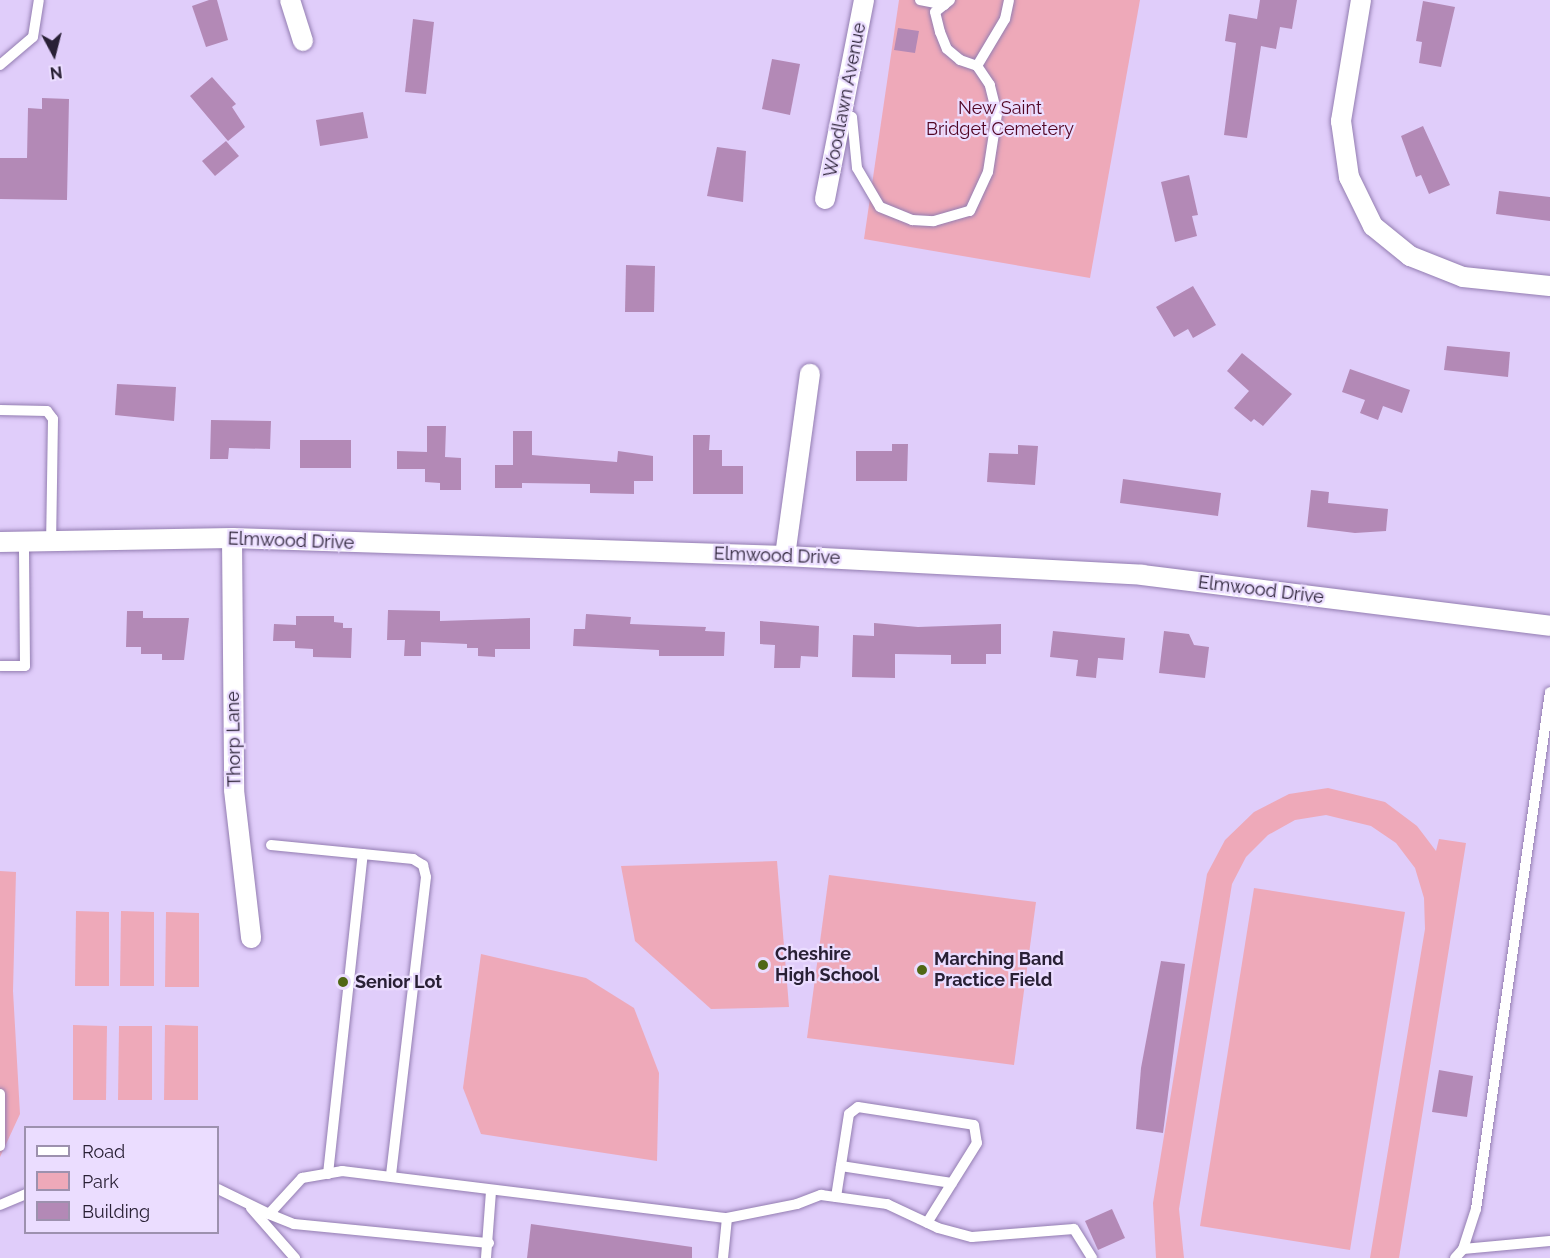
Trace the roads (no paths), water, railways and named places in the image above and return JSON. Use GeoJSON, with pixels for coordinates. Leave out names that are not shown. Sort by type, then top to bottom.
{"type":"FeatureCollection","features":[{"type":"Feature","properties":{"kind":"street"},"geometry":{"type":"LineString","coordinates":[[290,0],[303,41]]}},
{"type":"Feature","properties":{"kind":"street","name":"Woodlawn Avenue"},"geometry":{"type":"LineString","coordinates":[[825,199],[864,0]]}},
{"type":"Feature","properties":{"kind":"street"},"geometry":{"type":"LineString","coordinates":[[1361,0],[1341,121],[1349,177],[1373,226],[1410,256],[1463,277],[1550,286]]}},
{"type":"Feature","properties":{"kind":"street"},"geometry":{"type":"LineString","coordinates":[[785,556],[810,374]]}},
{"type":"Feature","properties":{"kind":"street","name":"Elmwood Drive"},"geometry":{"type":"LineString","coordinates":[[0,542],[232,538],[785,556],[1142,574],[1550,626]]}},
{"type":"Feature","properties":{"kind":"street","name":"Thorp Lane"},"geometry":{"type":"LineString","coordinates":[[232,538],[234,790],[251,938]]}},
{"type":"Feature","properties":{"kind":"lane"},"geometry":{"type":"LineString","coordinates":[[0,65],[33,37],[39,0]]}},
{"type":"Feature","properties":{"kind":"lane"},"geometry":{"type":"LineString","coordinates":[[920,0],[948,2]]}},
{"type":"Feature","properties":{"kind":"lane"},"geometry":{"type":"LineString","coordinates":[[977,66],[1005,19],[1009,0]]}},
{"type":"Feature","properties":{"kind":"lane"},"geometry":{"type":"LineString","coordinates":[[842,114],[852,117],[857,168],[880,207],[912,220],[951,219],[970,211],[981,193],[995,146],[997,114],[990,86],[977,66],[960,60],[947,49],[935,12],[948,2]]}},
{"type":"Feature","properties":{"kind":"lane"},"geometry":{"type":"LineString","coordinates":[[0,410],[47,411],[53,419],[51,542]]}},
{"type":"Feature","properties":{"kind":"lane"},"geometry":{"type":"LineString","coordinates":[[0,666],[25,666],[24,542]]}},
{"type":"Feature","properties":{"kind":"lane"},"geometry":{"type":"LineString","coordinates":[[1455,1258],[1463,1249],[1476,1209],[1550,692]]}},
{"type":"Feature","properties":{"kind":"lane"},"geometry":{"type":"LineString","coordinates":[[271,844],[413,859],[423,865],[426,877],[391,1176]]}},
{"type":"Feature","properties":{"kind":"lane"},"geometry":{"type":"LineString","coordinates":[[328,1174],[363,854]]}},
{"type":"Feature","properties":{"kind":"lane"},"geometry":{"type":"LineString","coordinates":[[0,1094],[0,1146]]}},
{"type":"Feature","properties":{"kind":"lane"},"geometry":{"type":"LineString","coordinates":[[836,1197],[849,1114],[858,1107],[968,1123],[975,1127],[976,1143],[927,1223]]}},
{"type":"Feature","properties":{"kind":"lane"},"geometry":{"type":"LineString","coordinates":[[840,1166],[952,1183]]}},
{"type":"Feature","properties":{"kind":"lane"},"geometry":{"type":"LineString","coordinates":[[269,1214],[302,1178],[342,1171],[727,1218],[797,1204],[821,1195],[887,1204],[927,1223],[972,1237],[1074,1229],[1092,1258]]}},
{"type":"Feature","properties":{"kind":"lane"},"geometry":{"type":"LineString","coordinates":[[219,1190],[294,1224],[489,1244]]}},
{"type":"Feature","properties":{"kind":"lane"},"geometry":{"type":"LineString","coordinates":[[486,1258],[489,1244],[491,1191]]}},
{"type":"Feature","properties":{"kind":"lane"},"geometry":{"type":"LineString","coordinates":[[0,1204],[24,1195]]}},
{"type":"Feature","properties":{"kind":"lane"},"geometry":{"type":"LineString","coordinates":[[246,1203],[295,1258]]}},
{"type":"Feature","properties":{"kind":"lane"},"geometry":{"type":"LineString","coordinates":[[723,1258],[727,1218]]}},
{"type":"Feature","properties":{"kind":"lane"},"geometry":{"type":"LineString","coordinates":[[1463,1249],[1550,1241]]}},
{"type":"Feature","properties":{"kind":"place","name":"Cheshire High School"},"geometry":{"type":"Point","coordinates":[763,965]}},
{"type":"Feature","properties":{"kind":"place","name":"Marching Band Practice Field"},"geometry":{"type":"Point","coordinates":[922,970]}},
{"type":"Feature","properties":{"kind":"place","name":"Senior Lot"},"geometry":{"type":"Point","coordinates":[343,982]}},
{"type":"Feature","properties":{"kind":"park label","name":"New Saint Bridget Cemetery"},"geometry":{"type":"Point","coordinates":[1000,119]}}]}
